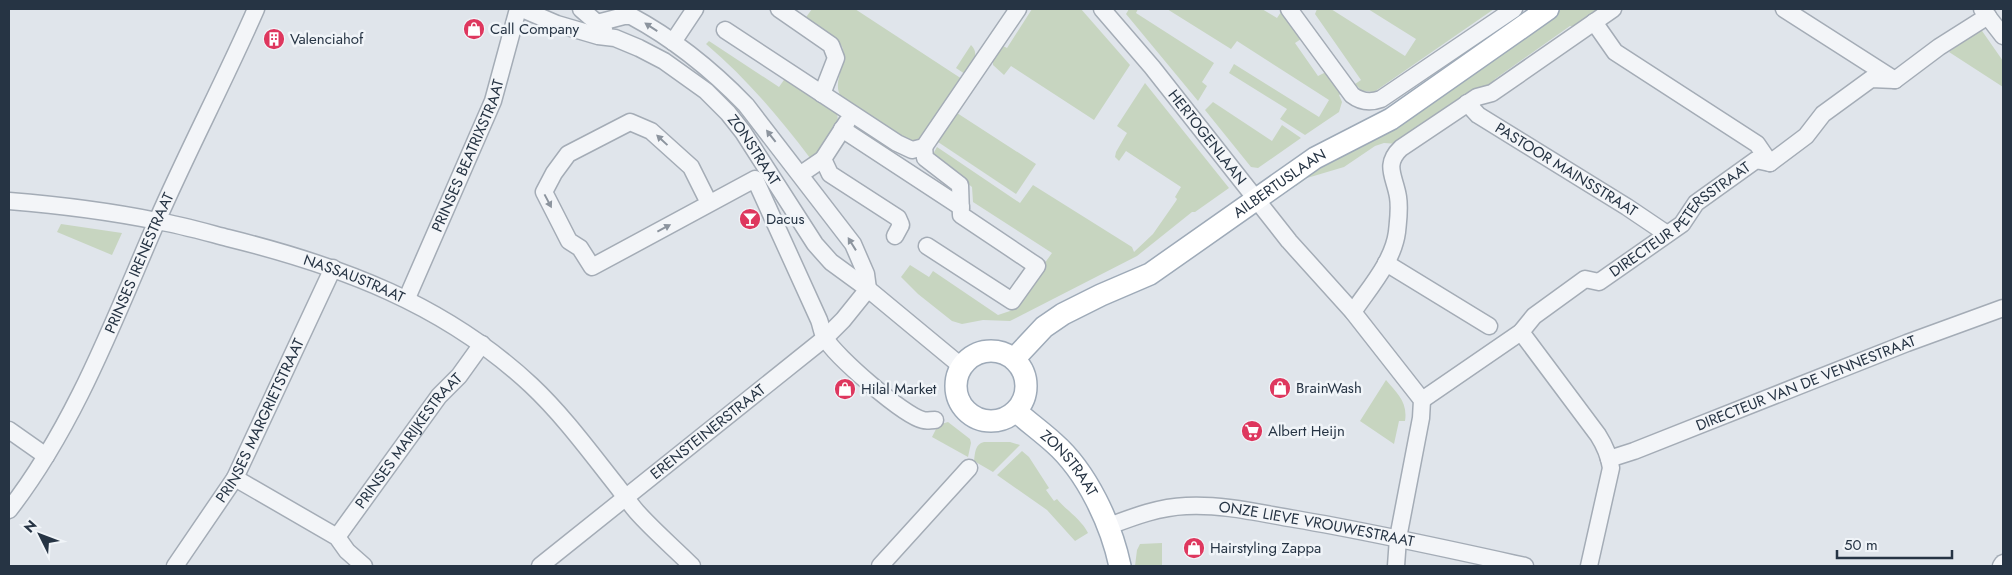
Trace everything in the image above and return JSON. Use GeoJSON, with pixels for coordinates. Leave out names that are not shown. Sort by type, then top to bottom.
{"type":"FeatureCollection","features":[{"type":"Feature","properties":{"kind":"main road","name":"AILBERTUSLAAN"},"geometry":{"type":"LineString","coordinates":[[1014,359],[1044,327],[1077,306],[1150,274],[1315,158],[1391,119],[1548,9]]}},
{"type":"Feature","properties":{"kind":"main road"},"geometry":{"type":"LineString","coordinates":[[992,350],[1004,353],[1014,359],[1026,379],[1023,401],[1016,411],[1007,418],[996,421],[984,421],[973,417],[958,400],[955,388],[956,377],[961,366],[970,357],[980,352],[992,350]]}},
{"type":"Feature","properties":{"kind":"main road","name":"ZONSTRAAT"},"geometry":{"type":"LineString","coordinates":[[1016,411],[1056,444],[1076,468],[1094,496],[1109,526],[1120,566]]}},
{"type":"Feature","properties":{"kind":"street","name":"PRINSES IRENESTRAAT"},"geometry":{"type":"LineString","coordinates":[[9,510],[26,488],[46,456],[89,374],[157,221],[256,9]]}},
{"type":"Feature","properties":{"kind":"street","name":"PRINSES BEATRIXSTRAAT"},"geometry":{"type":"LineString","coordinates":[[407,298],[493,101],[518,9]]}},
{"type":"Feature","properties":{"kind":"street","name":"ZONSTRAAT"},"geometry":{"type":"LineString","coordinates":[[522,9],[557,24],[598,36],[615,38],[639,48],[664,61],[706,92],[723,108],[756,151],[815,244],[831,262],[868,289],[961,366]]}},
{"type":"Feature","properties":{"kind":"street","name":"ZONSTRAAT"},"geometry":{"type":"LineString","coordinates":[[581,9],[615,38]]}},
{"type":"Feature","properties":{"kind":"street"},"geometry":{"type":"LineString","coordinates":[[673,42],[695,9]]}},
{"type":"Feature","properties":{"kind":"street"},"geometry":{"type":"LineString","coordinates":[[779,9],[831,46],[836,58],[822,94]]}},
{"type":"Feature","properties":{"kind":"street"},"geometry":{"type":"LineString","coordinates":[[927,246],[1012,302],[1037,266],[961,215],[960,185],[925,158],[924,148],[1018,9]]}},
{"type":"Feature","properties":{"kind":"street","name":"HERTOGENLAAN"},"geometry":{"type":"LineString","coordinates":[[1102,9],[1152,67],[1289,241],[1353,312],[1422,400]]}},
{"type":"Feature","properties":{"kind":"street"},"geometry":{"type":"LineString","coordinates":[[1289,9],[1352,95],[1370,102],[1381,99],[1514,9]]}},
{"type":"Feature","properties":{"kind":"street"},"geometry":{"type":"LineString","coordinates":[[1353,312],[1386,263],[1396,235],[1399,212],[1398,196],[1391,165],[1394,154],[1467,103],[1477,97],[1492,93],[1613,9]]}},
{"type":"Feature","properties":{"kind":"street"},"geometry":{"type":"LineString","coordinates":[[1784,9],[1896,80],[1985,12],[2003,36]]}},
{"type":"Feature","properties":{"kind":"street","name":"ZONSTRAAT"},"geometry":{"type":"LineString","coordinates":[[597,23],[631,16],[673,42],[715,74],[746,105],[853,244],[866,274],[868,289]]}},
{"type":"Feature","properties":{"kind":"street"},"geometry":{"type":"LineString","coordinates":[[1594,22],[1615,52],[1757,144],[1770,163]]}},
{"type":"Feature","properties":{"kind":"street"},"geometry":{"type":"LineString","coordinates":[[725,30],[897,143],[912,150],[924,148]]}},
{"type":"Feature","properties":{"kind":"street","name":"DIRECTEUR PETERSSTRAAT"},"geometry":{"type":"LineString","coordinates":[[1422,400],[1521,332],[1534,316],[1585,279],[1599,282],[1682,224],[1696,203],[1756,160],[1770,163],[1806,136],[1823,114],[1871,79],[1896,80]]}},
{"type":"Feature","properties":{"kind":"street","name":"PASTOOR MAINSSTRAAT"},"geometry":{"type":"LineString","coordinates":[[1467,103],[1478,115],[1627,207],[1667,234]]}},
{"type":"Feature","properties":{"kind":"street","name":"ZONSTRAAT"},"geometry":{"type":"LineString","coordinates":[[801,174],[823,159],[852,113]]}},
{"type":"Feature","properties":{"kind":"street"},"geometry":{"type":"LineString","coordinates":[[630,122],[652,131],[691,167],[709,203],[592,267],[580,248],[569,241],[544,192],[554,173],[568,154],[630,122]]}},
{"type":"Feature","properties":{"kind":"street"},"geometry":{"type":"LineString","coordinates":[[842,129],[960,206]]}},
{"type":"Feature","properties":{"kind":"street"},"geometry":{"type":"LineString","coordinates":[[823,159],[830,174],[898,218],[901,225],[895,236]]}},
{"type":"Feature","properties":{"kind":"street","name":"ZONSTRAAT"},"geometry":{"type":"LineString","coordinates":[[709,203],[756,179],[815,311],[825,338],[891,401],[923,420],[935,420]]}},
{"type":"Feature","properties":{"kind":"street","name":"NASSAUSTRAAT"},"geometry":{"type":"LineString","coordinates":[[9,201],[63,206],[157,221],[264,247],[333,268],[407,298],[456,326],[482,344],[516,372],[552,406],[636,511],[692,566]]}},
{"type":"Feature","properties":{"kind":"street"},"geometry":{"type":"LineString","coordinates":[[1386,263],[1489,326]]}},
{"type":"Feature","properties":{"kind":"street","name":"PRINSES MARGRIETSTRAAT"},"geometry":{"type":"LineString","coordinates":[[176,566],[235,478],[333,268]]}},
{"type":"Feature","properties":{"kind":"street","name":"ERENSTEINERSTRAAT"},"geometry":{"type":"LineString","coordinates":[[540,566],[825,338],[868,289]]}},
{"type":"Feature","properties":{"kind":"street","name":"DIRECTEUR VAN DE VENNESTRAAT"},"geometry":{"type":"LineString","coordinates":[[1610,459],[1907,343],[2003,308]]}},
{"type":"Feature","properties":{"kind":"street"},"geometry":{"type":"LineString","coordinates":[[1521,332],[1598,435],[1606,447],[1610,459],[1610,468],[1589,566]]}},
{"type":"Feature","properties":{"kind":"street","name":"PRINSES MARIJKESTRAAT"},"geometry":{"type":"LineString","coordinates":[[337,537],[439,396],[459,376],[482,344]]}},
{"type":"Feature","properties":{"kind":"street"},"geometry":{"type":"LineString","coordinates":[[1396,566],[1398,538],[1412,472],[1422,400]]}},
{"type":"Feature","properties":{"kind":"street"},"geometry":{"type":"LineString","coordinates":[[9,430],[46,456]]}},
{"type":"Feature","properties":{"kind":"street"},"geometry":{"type":"LineString","coordinates":[[880,566],[969,468]]}},
{"type":"Feature","properties":{"kind":"street"},"geometry":{"type":"LineString","coordinates":[[235,478],[337,537],[347,551],[364,566]]}},
{"type":"Feature","properties":{"kind":"street","name":"ONZE LIEVE VROUWESTRAAT"},"geometry":{"type":"LineString","coordinates":[[1109,526],[1162,509],[1192,506],[1268,515],[1398,538],[1525,566]]}},
{"type":"Feature","properties":{"kind":"green space"},"geometry":{"type":"Polygon","coordinates":[[[812,9],[855,9],[962,79],[926,136],[916,142],[909,141],[840,95],[838,83],[843,63],[843,50],[834,38],[804,20],[812,9]]]}},
{"type":"Feature","properties":{"kind":"green space"},"geometry":{"type":"Polygon","coordinates":[[[1032,9],[1081,9],[1130,65],[1094,120],[1011,66],[1004,75],[993,65],[993,59],[1001,45],[1007,48],[1032,9]]]}},
{"type":"Feature","properties":{"kind":"green space"},"geometry":{"type":"Polygon","coordinates":[[[1129,9],[1138,9],[1136,13],[1214,63],[1202,82],[1207,86],[1198,101],[1126,14],[1129,9]]]}},
{"type":"Feature","properties":{"kind":"green space"},"geometry":{"type":"Polygon","coordinates":[[[1167,9],[1262,9],[1277,18],[1281,12],[1286,11],[1304,37],[1295,43],[1318,76],[1328,71],[1343,93],[1339,95],[1342,102],[1339,112],[1305,135],[1280,119],[1287,109],[1229,73],[1234,64],[1319,117],[1329,100],[1237,41],[1231,49],[1167,9]]]}},
{"type":"Feature","properties":{"kind":"green space"},"geometry":{"type":"Polygon","coordinates":[[[1317,9],[1331,9],[1405,56],[1416,39],[1368,9],[1494,9],[1374,92],[1362,91],[1355,84],[1361,80],[1315,14],[1317,9]]]}},
{"type":"Feature","properties":{"kind":"green space"},"geometry":{"type":"Polygon","coordinates":[[[1561,9],[1601,9],[1578,27],[1570,26],[1495,79],[1492,86],[1478,88],[1398,144],[1384,143],[1375,146],[1344,167],[1307,178],[1295,185],[1326,164],[1362,147],[1561,9]]]}},
{"type":"Feature","properties":{"kind":"green space"},"geometry":{"type":"Polygon","coordinates":[[[1980,28],[2003,61],[2003,87],[1949,52],[1980,28]]]}},
{"type":"Feature","properties":{"kind":"green space"},"geometry":{"type":"Polygon","coordinates":[[[709,41],[779,87],[786,77],[837,111],[838,122],[819,151],[810,158],[761,98],[735,70],[706,44],[709,41]]]}},
{"type":"Feature","properties":{"kind":"green space"},"geometry":{"type":"Polygon","coordinates":[[[971,45],[975,56],[965,74],[956,68],[971,45]]]}},
{"type":"Feature","properties":{"kind":"green space"},"geometry":{"type":"Polygon","coordinates":[[[1145,83],[1229,188],[1195,212],[1192,212],[1137,256],[1010,321],[983,320],[962,324],[952,321],[918,294],[901,277],[910,265],[929,277],[933,271],[998,315],[1010,311],[1052,253],[973,202],[972,187],[932,156],[937,147],[1020,203],[1033,185],[1132,247],[1134,252],[1153,234],[1176,201],[1175,197],[1181,187],[1126,151],[1119,161],[1115,157],[1127,133],[1117,126],[1145,83]]]}},
{"type":"Feature","properties":{"kind":"green space"},"geometry":{"type":"Polygon","coordinates":[[[1213,102],[1272,141],[1282,125],[1301,138],[1258,168],[1251,167],[1205,110],[1213,102]]]}},
{"type":"Feature","properties":{"kind":"green space"},"geometry":{"type":"Polygon","coordinates":[[[957,113],[1036,164],[1016,194],[938,142],[957,113]]]}},
{"type":"Feature","properties":{"kind":"green space"},"geometry":{"type":"Polygon","coordinates":[[[61,224],[122,233],[112,255],[57,232],[61,224]]]}},
{"type":"Feature","properties":{"kind":"green space"},"geometry":{"type":"Polygon","coordinates":[[[1386,380],[1401,398],[1405,408],[1405,421],[1399,421],[1394,444],[1360,421],[1386,380]]]}},
{"type":"Feature","properties":{"kind":"green space"},"geometry":{"type":"Polygon","coordinates":[[[948,422],[970,439],[968,457],[932,437],[938,425],[948,422]]]}},
{"type":"Feature","properties":{"kind":"green space"},"geometry":{"type":"Polygon","coordinates":[[[984,442],[1010,442],[1020,445],[993,472],[974,461],[977,447],[984,442]]]}},
{"type":"Feature","properties":{"kind":"green space"},"geometry":{"type":"Polygon","coordinates":[[[1022,451],[1029,457],[1049,488],[1046,490],[1054,501],[1057,499],[1082,523],[1088,533],[1075,541],[1047,510],[997,475],[1022,451]]]}},
{"type":"Feature","properties":{"kind":"green space"},"geometry":{"type":"Polygon","coordinates":[[[1162,543],[1162,566],[1135,566],[1137,550],[1140,544],[1162,543]]]}},
{"type":"Feature","properties":{"kind":"place","name":"Call Company"},"geometry":{"type":"Point","coordinates":[474,29]}},
{"type":"Feature","properties":{"kind":"place","name":"Valenciahof"},"geometry":{"type":"Point","coordinates":[274,39]}},
{"type":"Feature","properties":{"kind":"place","name":"Dacus"},"geometry":{"type":"Point","coordinates":[750,219]}},
{"type":"Feature","properties":{"kind":"place","name":"BrainWash"},"geometry":{"type":"Point","coordinates":[1280,388]}},
{"type":"Feature","properties":{"kind":"place","name":"Hilal Market"},"geometry":{"type":"Point","coordinates":[845,389]}},
{"type":"Feature","properties":{"kind":"place","name":"Albert Heijn"},"geometry":{"type":"Point","coordinates":[1252,431]}},
{"type":"Feature","properties":{"kind":"place","name":"Hairstyling Zappa"},"geometry":{"type":"Point","coordinates":[1194,548]}}]}
